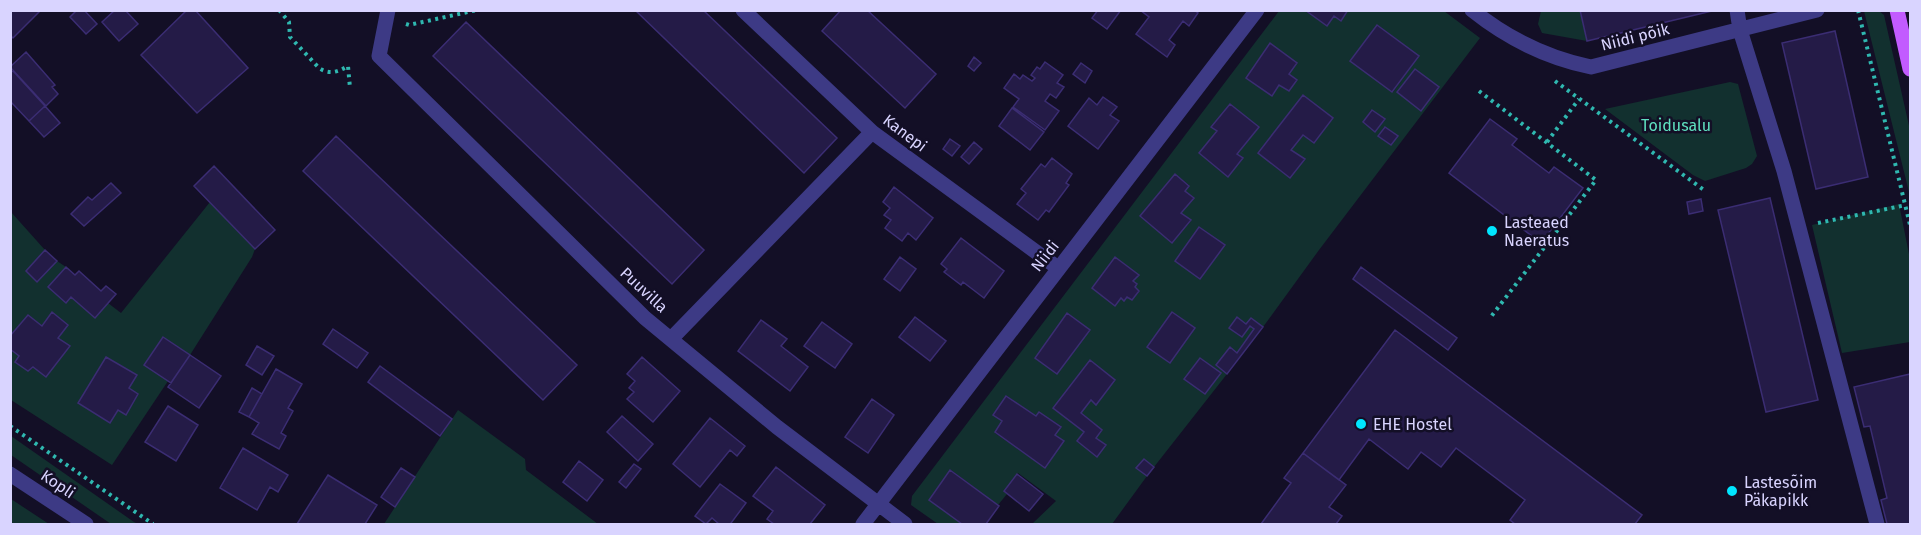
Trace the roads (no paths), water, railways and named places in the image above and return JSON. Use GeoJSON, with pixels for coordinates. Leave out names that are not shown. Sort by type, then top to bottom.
{"type":"FeatureCollection","features":[{"type":"Feature","properties":{"kind":"main road"},"geometry":{"type":"LineString","coordinates":[[1897,10],[1911,69]]}},
{"type":"Feature","properties":{"kind":"street","name":"Kanepi"},"geometry":{"type":"LineString","coordinates":[[743,10],[872,132],[1058,268]]}},
{"type":"Feature","properties":{"kind":"street","name":"Niidi"},"geometry":{"type":"LineString","coordinates":[[863,525],[1257,10]]}},
{"type":"Feature","properties":{"kind":"street","name":"Niidi põik"},"geometry":{"type":"LineString","coordinates":[[1472,10],[1540,52],[1564,62],[1591,67],[1817,10]]}},
{"type":"Feature","properties":{"kind":"street"},"geometry":{"type":"LineString","coordinates":[[1737,10],[1740,30],[1784,171],[1877,525]]}},
{"type":"Feature","properties":{"kind":"street","name":"Puuvilla"},"geometry":{"type":"LineString","coordinates":[[386,13],[380,56],[637,310],[777,427],[905,525]]}},
{"type":"Feature","properties":{"kind":"street"},"geometry":{"type":"LineString","coordinates":[[671,339],[872,132]]}},
{"type":"Feature","properties":{"kind":"street","name":"Kopli"},"geometry":{"type":"LineString","coordinates":[[10,474],[86,525]]}},
{"type":"Feature","properties":{"kind":"place","name":"Lasteaed Naeratus"},"geometry":{"type":"Point","coordinates":[1492,231]}},
{"type":"Feature","properties":{"kind":"place","name":"EHE Hostel"},"geometry":{"type":"Point","coordinates":[1361,424]}},
{"type":"Feature","properties":{"kind":"place","name":"Lastesõim Päkapikk"},"geometry":{"type":"Point","coordinates":[1732,491]}},
{"type":"Feature","properties":{"kind":"park label","name":"Toidusalu"},"geometry":{"type":"Point","coordinates":[1676,125]}}]}
